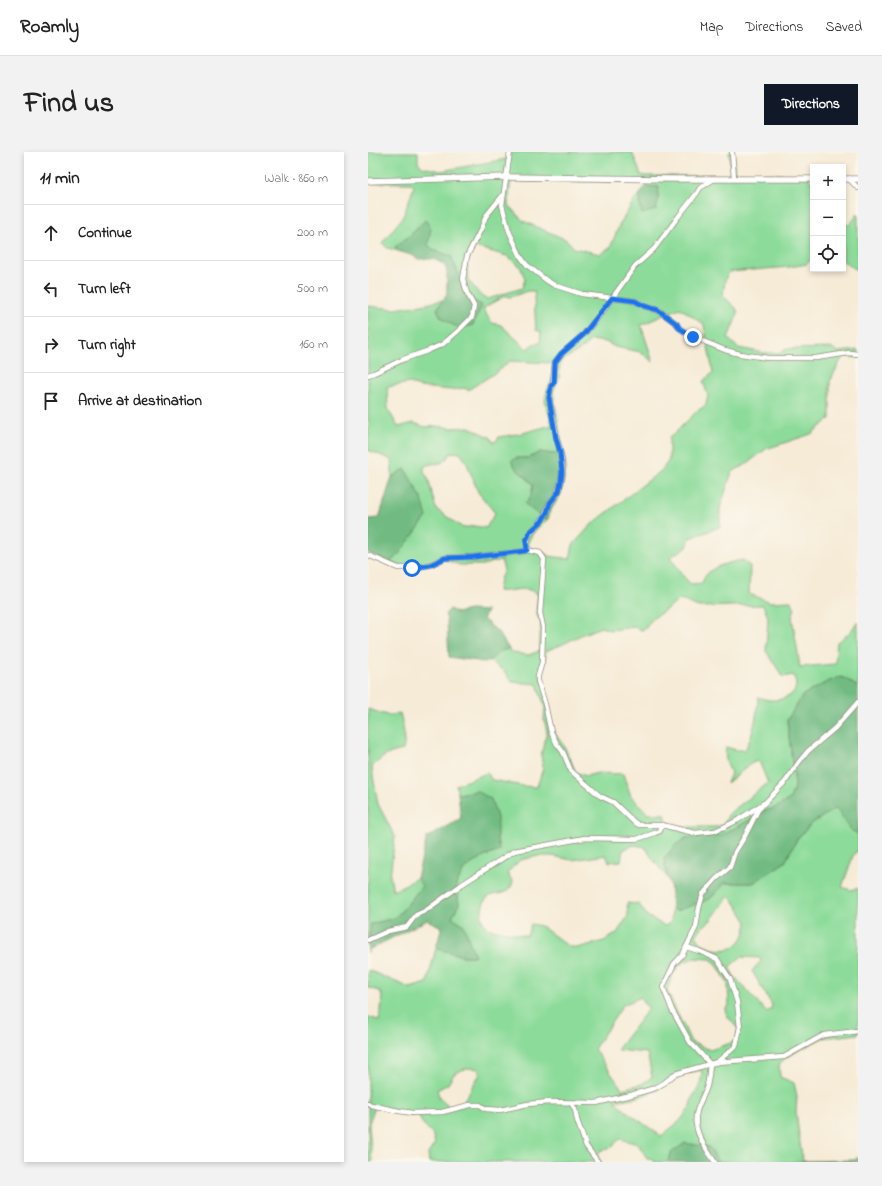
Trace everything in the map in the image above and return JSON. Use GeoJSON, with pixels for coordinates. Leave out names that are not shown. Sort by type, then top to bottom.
{"type":"FeatureCollection","features":[{"type":"Feature","properties":{"kind":"street"},"geometry":{"type":"LineString","coordinates":[[510,152],[502,205],[509,231],[527,265],[554,285],[582,294],[635,301],[644,306],[658,310],[677,324],[679,328],[693,337],[725,350],[740,354],[768,358],[816,358],[850,353],[858,354]]}},
{"type":"Feature","properties":{"kind":"street"},"geometry":{"type":"LineString","coordinates":[[732,152],[734,178]]}},
{"type":"Feature","properties":{"kind":"street"},"geometry":{"type":"LineString","coordinates":[[368,181],[507,177],[810,179]]}},
{"type":"Feature","properties":{"kind":"street"},"geometry":{"type":"LineString","coordinates":[[527,550],[526,541],[530,532],[542,521],[550,503],[559,491],[561,481],[562,471],[560,452],[549,398],[551,386],[554,382],[555,362],[561,354],[584,334],[635,266],[654,249],[700,188],[715,178]]}},
{"type":"Feature","properties":{"kind":"street"},"geometry":{"type":"LineString","coordinates":[[846,179],[858,179]]}},
{"type":"Feature","properties":{"kind":"street"},"geometry":{"type":"LineString","coordinates":[[846,179],[858,188]]}},
{"type":"Feature","properties":{"kind":"street"},"geometry":{"type":"LineString","coordinates":[[368,375],[374,374],[404,359],[443,344],[472,316],[474,306],[467,293],[463,279],[466,256],[481,229],[486,216],[504,195]]}},
{"type":"Feature","properties":{"kind":"street"},"geometry":{"type":"LineString","coordinates":[[368,555],[398,568],[412,568],[430,565],[445,558],[473,557],[527,550],[540,553],[544,559],[540,613],[543,627],[542,662],[538,681],[551,732],[563,752],[571,771],[600,796],[613,802],[639,825],[662,825],[686,832],[696,833],[714,830],[724,828],[764,803]]}},
{"type":"Feature","properties":{"kind":"street"},"geometry":{"type":"LineString","coordinates":[[710,1064],[690,1042],[672,1010],[663,987],[674,964],[683,954],[696,927],[703,894],[730,866],[735,852],[746,836],[758,810],[785,782],[808,751],[835,728],[858,702]]}},
{"type":"Feature","properties":{"kind":"street"},"geometry":{"type":"LineString","coordinates":[[368,940],[388,931],[406,927],[416,915],[425,911],[514,850],[585,838],[637,839],[660,831],[662,825]]}},
{"type":"Feature","properties":{"kind":"street"},"geometry":{"type":"LineString","coordinates":[[686,947],[717,959],[730,979],[737,1002],[740,1027],[736,1046],[718,1062]]}},
{"type":"Feature","properties":{"kind":"street"},"geometry":{"type":"LineString","coordinates":[[368,1103],[399,1112],[413,1113],[442,1112],[470,1105],[480,1105],[486,1109],[500,1110],[528,1104],[550,1102],[596,1103],[654,1088],[664,1083],[675,1074],[710,1064],[718,1062],[784,1057],[824,1035],[858,1031]]}},
{"type":"Feature","properties":{"kind":"street"},"geometry":{"type":"LineString","coordinates":[[710,1064],[707,1083],[698,1104],[695,1123],[704,1145],[715,1162]]}},
{"type":"Feature","properties":{"kind":"street"},"geometry":{"type":"LineString","coordinates":[[571,1103],[575,1109],[577,1120],[586,1146],[598,1162]]}},
{"type":"Feature","properties":{"kind":"green space"},"geometry":{"type":"Polygon","coordinates":[[[368,152],[418,152],[418,162],[422,167],[441,171],[506,159],[508,152],[632,152],[641,175],[644,176],[731,176],[729,152],[734,152],[734,166],[737,173],[808,175],[810,180],[810,260],[807,264],[789,267],[729,272],[725,280],[723,296],[736,308],[738,313],[728,338],[738,348],[765,353],[779,353],[787,349],[832,348],[838,352],[858,350],[858,358],[846,356],[840,362],[830,381],[830,419],[811,434],[766,449],[745,465],[732,472],[720,508],[720,527],[690,538],[687,547],[670,557],[684,577],[691,584],[702,583],[707,574],[714,568],[743,560],[750,566],[749,594],[771,602],[791,601],[795,608],[792,617],[800,667],[835,664],[837,642],[847,635],[858,622],[858,687],[840,677],[803,695],[787,721],[795,784],[790,799],[720,835],[686,838],[664,859],[667,877],[645,847],[634,845],[623,850],[621,861],[609,862],[606,855],[572,860],[552,856],[538,856],[520,860],[507,873],[513,882],[511,887],[505,892],[487,898],[483,905],[482,914],[482,920],[487,928],[527,936],[531,924],[541,926],[568,946],[577,948],[604,941],[617,933],[628,916],[627,903],[639,904],[647,916],[665,926],[671,922],[672,907],[676,911],[710,899],[725,883],[753,883],[785,862],[797,839],[811,824],[836,807],[851,830],[858,834],[858,852],[856,851],[853,856],[842,887],[851,890],[858,888],[858,1034],[823,1038],[785,1058],[779,1065],[780,1077],[794,1083],[797,1096],[796,1112],[803,1162],[718,1162],[709,1147],[671,1153],[669,1162],[654,1162],[654,1159],[647,1158],[638,1144],[620,1139],[609,1149],[601,1150],[597,1155],[601,1162],[429,1162],[428,1154],[435,1143],[432,1133],[422,1123],[418,1114],[407,1115],[375,1107],[369,1123],[372,1162],[368,1162],[368,1018],[373,1018],[379,1021],[382,995],[379,991],[368,988],[368,970],[410,988],[427,983],[436,948],[462,956],[475,956],[469,943],[452,917],[459,904],[456,884],[465,868],[481,858],[499,851],[497,839],[477,791],[458,794],[456,785],[487,773],[492,780],[537,787],[543,768],[541,755],[547,731],[544,720],[545,707],[537,684],[512,682],[505,672],[490,661],[494,656],[503,650],[509,649],[513,653],[529,655],[539,651],[541,623],[536,613],[538,594],[525,589],[498,591],[500,579],[504,570],[501,560],[483,565],[460,565],[445,560],[443,557],[423,564],[410,566],[396,565],[390,562],[398,555],[405,469],[392,477],[392,460],[368,450],[368,426],[370,425],[368,420],[368,306],[395,309],[443,300],[437,309],[441,317],[449,321],[469,298],[451,256],[433,250],[427,244],[431,228],[425,220],[414,232],[396,246],[395,250],[387,248],[382,243],[403,217],[414,187],[411,183],[368,183],[368,152]],[[511,181],[508,205],[523,221],[567,240],[574,248],[600,254],[610,248],[619,226],[633,202],[640,194],[640,204],[659,187],[646,186],[645,182],[511,181]],[[475,247],[471,250],[467,261],[468,280],[482,297],[488,299],[522,288],[525,279],[520,266],[507,256],[475,247]],[[527,291],[511,297],[505,296],[483,309],[492,323],[501,325],[527,349],[533,344],[540,343],[541,332],[536,330],[534,291],[527,291]],[[680,308],[641,325],[653,362],[641,352],[615,347],[606,342],[591,340],[583,348],[560,362],[559,378],[553,392],[563,451],[553,454],[540,452],[529,458],[517,458],[512,462],[518,471],[533,485],[531,496],[542,518],[548,519],[534,532],[528,543],[530,549],[537,549],[549,556],[570,559],[573,545],[591,525],[662,470],[669,460],[669,437],[673,435],[696,412],[706,405],[708,396],[703,381],[713,373],[704,325],[680,308]],[[510,361],[498,371],[468,390],[464,388],[452,390],[419,387],[410,383],[387,387],[388,409],[398,427],[414,423],[425,427],[469,427],[490,437],[493,442],[499,437],[523,433],[552,425],[545,400],[547,390],[552,380],[553,365],[551,363],[510,361]],[[452,452],[443,462],[424,467],[424,472],[428,478],[436,509],[463,528],[474,526],[486,528],[495,513],[478,492],[466,461],[460,453],[452,452]],[[681,599],[652,619],[645,629],[641,630],[635,627],[610,630],[601,627],[546,651],[545,660],[540,672],[541,680],[545,687],[551,728],[564,746],[576,772],[586,776],[598,773],[623,774],[631,796],[648,814],[665,814],[667,823],[681,828],[714,827],[723,825],[731,812],[768,783],[759,761],[752,763],[727,783],[731,773],[727,763],[725,751],[726,747],[737,750],[745,750],[751,737],[757,711],[758,697],[776,700],[787,697],[794,691],[796,681],[793,675],[783,677],[766,651],[768,617],[763,605],[699,607],[681,599]],[[729,896],[710,921],[701,928],[696,936],[703,944],[714,949],[724,950],[738,944],[745,931],[747,922],[732,898],[729,896]],[[741,957],[729,967],[734,976],[766,1012],[771,1009],[772,1005],[752,971],[761,961],[760,958],[741,957]],[[693,958],[680,964],[673,974],[667,990],[691,1042],[710,1050],[734,1042],[738,1029],[727,1016],[726,1008],[729,1006],[728,984],[716,963],[710,959],[693,958]],[[641,997],[623,1005],[594,1049],[622,1089],[642,1084],[652,1077],[647,1053],[617,1050],[649,1008],[643,1003],[641,997]],[[471,1068],[461,1070],[454,1074],[448,1084],[437,1090],[440,1099],[450,1108],[461,1105],[480,1074],[479,1069],[471,1068]],[[701,1070],[682,1074],[658,1090],[639,1097],[615,1101],[631,1115],[661,1136],[680,1121],[689,1109],[692,1098],[699,1087],[702,1075],[701,1070]]]}},
{"type":"Feature","properties":{"kind":"green space"},"geometry":{"type":"Polygon","coordinates":[[[646,186],[659,187],[658,202],[656,210],[642,214],[640,194],[646,186]]]}},
{"type":"Feature","properties":{"kind":"green space"},"geometry":{"type":"Polygon","coordinates":[[[858,213],[858,272],[846,263],[846,224],[850,225],[858,213]]]}},
{"type":"Feature","properties":{"kind":"green space"},"geometry":{"type":"Polygon","coordinates":[[[425,220],[431,228],[428,244],[433,250],[451,256],[469,298],[482,305],[473,325],[463,327],[455,326],[441,317],[437,309],[447,294],[447,271],[444,264],[433,259],[418,259],[414,256],[395,250],[396,246],[414,232],[425,220]]]}},
{"type":"Feature","properties":{"kind":"green space"},"geometry":{"type":"Polygon","coordinates":[[[563,451],[566,469],[561,494],[551,510],[548,519],[542,518],[525,504],[531,496],[533,485],[518,471],[511,461],[517,458],[529,458],[540,452],[553,454],[563,451]]]}},
{"type":"Feature","properties":{"kind":"green space"},"geometry":{"type":"Polygon","coordinates":[[[405,469],[422,499],[427,517],[398,555],[390,562],[368,553],[368,519],[379,518],[392,477],[405,469]]]}},
{"type":"Feature","properties":{"kind":"green space"},"geometry":{"type":"Polygon","coordinates":[[[450,609],[457,613],[469,610],[487,611],[483,619],[498,632],[509,649],[498,653],[490,661],[484,662],[449,657],[447,621],[445,614],[450,609]]]}},
{"type":"Feature","properties":{"kind":"green space"},"geometry":{"type":"Polygon","coordinates":[[[840,677],[858,687],[858,834],[851,830],[836,808],[811,824],[797,839],[785,862],[753,883],[725,883],[710,899],[676,911],[672,907],[670,883],[667,877],[664,859],[675,845],[686,838],[720,835],[790,799],[795,784],[787,720],[803,695],[840,677]]]}},
{"type":"Feature","properties":{"kind":"green space"},"geometry":{"type":"Polygon","coordinates":[[[368,709],[390,716],[400,713],[404,732],[403,750],[393,752],[379,760],[372,767],[378,804],[395,837],[390,876],[393,891],[417,878],[423,886],[395,918],[371,924],[368,953],[368,709]]]}},
{"type":"Feature","properties":{"kind":"green space"},"geometry":{"type":"Polygon","coordinates":[[[477,791],[491,799],[497,817],[497,839],[499,851],[481,858],[465,868],[456,884],[459,904],[452,917],[463,924],[475,956],[462,956],[436,948],[442,927],[427,920],[368,950],[371,924],[395,918],[422,886],[417,878],[427,837],[461,818],[458,794],[477,791]]]}},
{"type":"Feature","properties":{"kind":"green space"},"geometry":{"type":"Polygon","coordinates":[[[685,1143],[709,1147],[718,1162],[669,1162],[671,1153],[685,1143]]]}},
{"type":"Feature","properties":{"kind":"green space"},"geometry":{"type":"Polygon","coordinates":[[[858,1157],[858,1162],[803,1162],[854,1160],[858,1157]]]}},
{"type":"Feature","properties":{"kind":"route"},"geometry":{"type":"LineString","coordinates":[[412,568],[430,565],[445,558],[473,557],[527,550],[526,541],[530,532],[542,521],[550,503],[559,491],[561,481],[562,471],[560,452],[549,398],[551,386],[554,382],[555,362],[561,354],[584,334],[612,298],[635,301],[644,306],[658,310],[677,324],[679,328],[693,337]]}}]}
